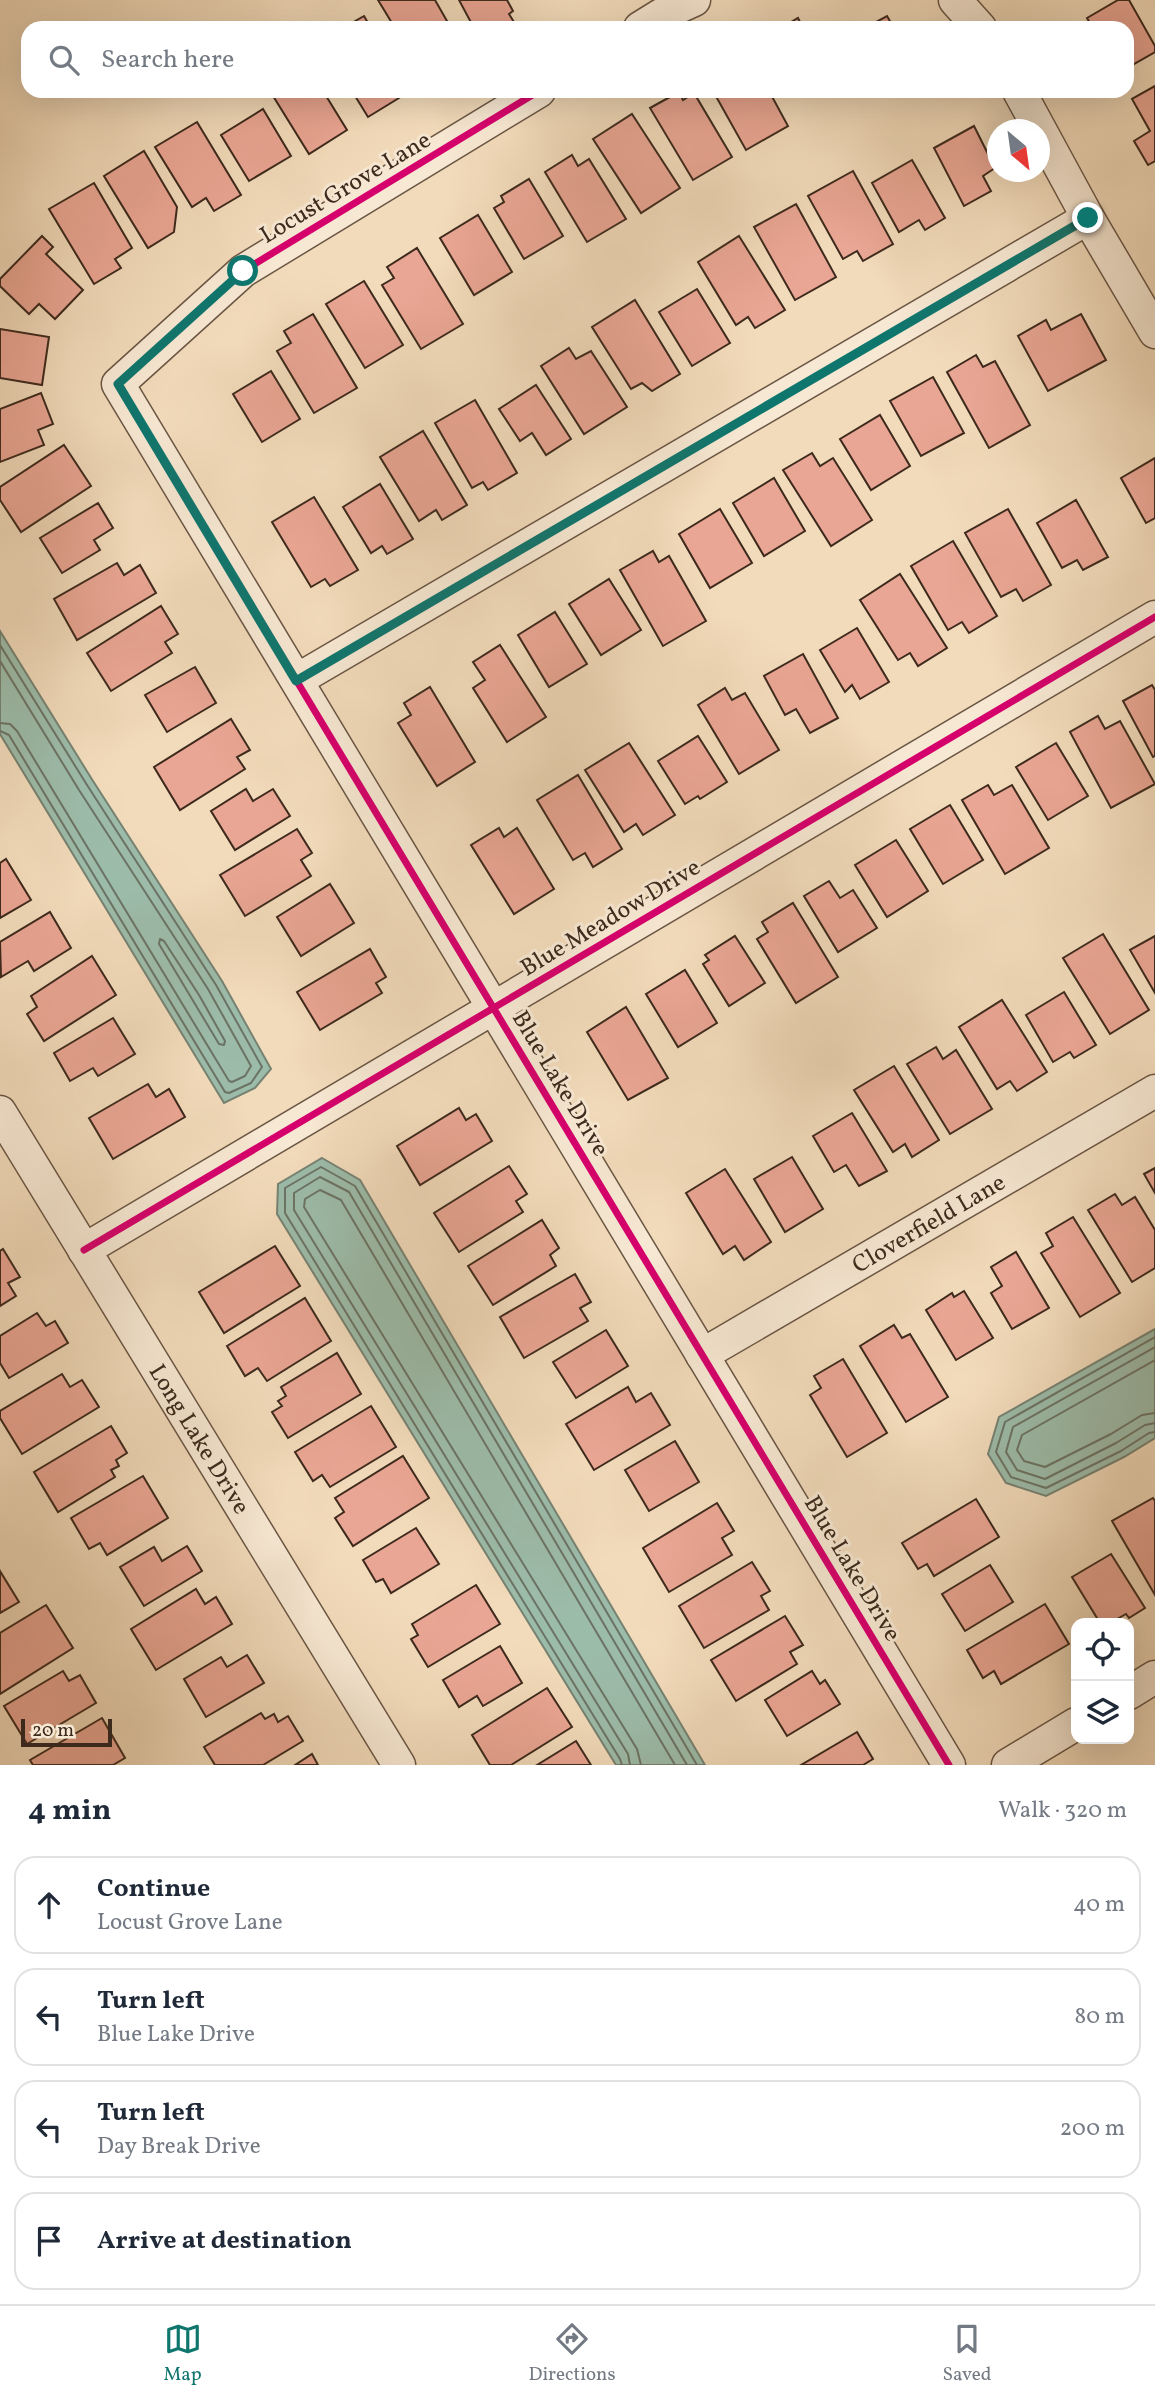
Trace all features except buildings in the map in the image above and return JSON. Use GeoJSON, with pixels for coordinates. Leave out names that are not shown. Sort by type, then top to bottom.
{"type":"FeatureCollection","features":[{"type":"Feature","properties":{"kind":"street"},"geometry":{"type":"LineString","coordinates":[[651,21],[694,0]]}},
{"type":"Feature","properties":{"kind":"street"},"geometry":{"type":"LineString","coordinates":[[955,0],[974,21]]}},
{"type":"Feature","properties":{"kind":"street","name":"Locust Grove Lane"},"geometry":{"type":"LineString","coordinates":[[118,384],[243,271],[527,98]]}},
{"type":"Feature","properties":{"kind":"street"},"geometry":{"type":"LineString","coordinates":[[1023,98],[1088,218],[1155,332]]}},
{"type":"Feature","properties":{"kind":"street"},"geometry":{"type":"LineString","coordinates":[[296,681],[1088,218]]}},
{"type":"Feature","properties":{"kind":"street","name":"Blue Lake Drive"},"geometry":{"type":"LineString","coordinates":[[118,384],[949,1765]]}},
{"type":"Feature","properties":{"kind":"street","name":"Blue Meadow Drive"},"geometry":{"type":"LineString","coordinates":[[84,1250],[1155,617]]}},
{"type":"Feature","properties":{"kind":"street","name":"Cloverfield Lane"},"geometry":{"type":"LineString","coordinates":[[702,1355],[1155,1091]]}},
{"type":"Feature","properties":{"kind":"street","name":"Long Lake Drive"},"geometry":{"type":"LineString","coordinates":[[0,1112],[399,1765]]}},
{"type":"Feature","properties":{"kind":"street"},"geometry":{"type":"LineString","coordinates":[[1134,1690],[1155,1677]]}},
{"type":"Feature","properties":{"kind":"street"},"geometry":{"type":"LineString","coordinates":[[1008,1765],[1071,1727]]}},
{"type":"Feature","properties":{"kind":"water"},"geometry":{"type":"Polygon","coordinates":[[[0,631],[222,981],[271,1069],[255,1088],[224,1103],[0,734],[0,631]]]}},
{"type":"Feature","properties":{"kind":"water"},"geometry":{"type":"Polygon","coordinates":[[[322,1158],[360,1180],[705,1765],[616,1765],[277,1214],[278,1184],[322,1158]]]}},
{"type":"Feature","properties":{"kind":"water"},"geometry":{"type":"Polygon","coordinates":[[[1155,1329],[1155,1438],[1124,1457],[1046,1496],[1006,1483],[988,1454],[999,1417],[1155,1329]]]}},
{"type":"Feature","properties":{"kind":"cycle path"},"geometry":{"type":"LineString","coordinates":[[527,98],[243,271],[118,384],[949,1765]]}},
{"type":"Feature","properties":{"kind":"cycle path"},"geometry":{"type":"LineString","coordinates":[[84,1250],[1155,617]]}},
{"type":"Feature","properties":{"kind":"route"},"geometry":{"type":"LineString","coordinates":[[243,271],[118,384],[296,681],[1088,218]]}}]}
